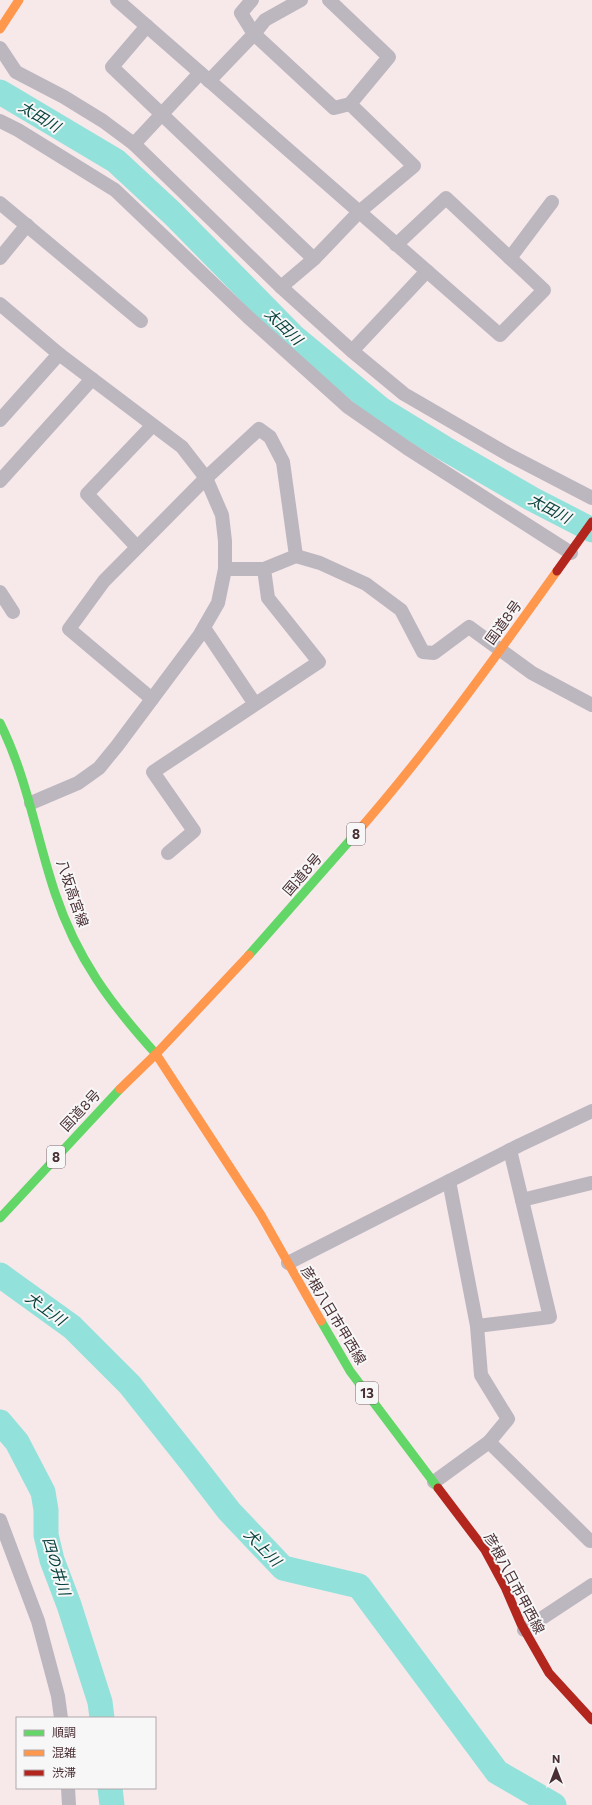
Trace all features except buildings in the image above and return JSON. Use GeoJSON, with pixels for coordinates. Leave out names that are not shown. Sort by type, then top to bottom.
{"type":"FeatureCollection","features":[{"type":"Feature","properties":{"kind":"main road"},"geometry":{"type":"LineString","coordinates":[[0,29],[20,0]]}},
{"type":"Feature","properties":{"kind":"main road","name":"国道8号"},"geometry":{"type":"LineString","coordinates":[[0,1218],[112,1097],[156,1054],[259,945],[382,804],[500,650],[573,551],[592,522]]}},
{"type":"Feature","properties":{"kind":"main road","name":"八坂高宮線"},"geometry":{"type":"LineString","coordinates":[[0,723],[11,743],[31,803],[55,894],[81,956],[112,1004],[156,1054]]}},
{"type":"Feature","properties":{"kind":"main road","name":"彦根八日市甲西線"},"geometry":{"type":"LineString","coordinates":[[156,1054],[261,1215],[350,1371],[485,1550],[505,1587],[524,1630],[549,1673],[592,1720]]}},
{"type":"Feature","properties":{"kind":"street"},"geometry":{"type":"LineString","coordinates":[[117,0],[396,245],[500,335],[544,290],[446,198],[396,245]]}},
{"type":"Feature","properties":{"kind":"street"},"geometry":{"type":"LineString","coordinates":[[252,0],[241,14],[254,34],[334,108],[350,104],[389,57],[329,0]]}},
{"type":"Feature","properties":{"kind":"street"},"geometry":{"type":"LineString","coordinates":[[134,144],[161,115],[254,34],[265,20],[301,0]]}},
{"type":"Feature","properties":{"kind":"street"},"geometry":{"type":"LineString","coordinates":[[147,26],[112,68],[314,259]]}},
{"type":"Feature","properties":{"kind":"street"},"geometry":{"type":"LineString","coordinates":[[0,48],[16,72],[64,96],[103,121],[134,144],[281,286],[352,351],[404,394],[509,455],[592,498]]}},
{"type":"Feature","properties":{"kind":"street"},"geometry":{"type":"LineString","coordinates":[[281,286],[314,259],[359,212],[414,166],[350,104]]}},
{"type":"Feature","properties":{"kind":"street"},"geometry":{"type":"LineString","coordinates":[[0,121],[18,130],[115,190],[248,317],[348,407],[407,448],[573,551]]}},
{"type":"Feature","properties":{"kind":"street"},"geometry":{"type":"LineString","coordinates":[[510,258],[552,202]]}},
{"type":"Feature","properties":{"kind":"street"},"geometry":{"type":"LineString","coordinates":[[0,203],[141,321]]}},
{"type":"Feature","properties":{"kind":"street"},"geometry":{"type":"LineString","coordinates":[[0,258],[27,225]]}},
{"type":"Feature","properties":{"kind":"street"},"geometry":{"type":"LineString","coordinates":[[352,351],[427,271]]}},
{"type":"Feature","properties":{"kind":"street"},"geometry":{"type":"LineString","coordinates":[[0,304],[59,354],[152,426],[182,447],[206,478],[222,515],[225,541],[225,569],[218,603],[204,628],[152,699],[99,768],[78,784],[31,803]]}},
{"type":"Feature","properties":{"kind":"street"},"geometry":{"type":"LineString","coordinates":[[0,420],[59,354]]}},
{"type":"Feature","properties":{"kind":"street"},"geometry":{"type":"LineString","coordinates":[[0,481],[92,379]]}},
{"type":"Feature","properties":{"kind":"street"},"geometry":{"type":"LineString","coordinates":[[137,547],[87,494],[152,426]]}},
{"type":"Feature","properties":{"kind":"street"},"geometry":{"type":"LineString","coordinates":[[152,699],[68,629],[104,581],[206,478],[259,429],[270,437],[283,462],[296,556]]}},
{"type":"Feature","properties":{"kind":"street"},"geometry":{"type":"LineString","coordinates":[[225,569],[264,569],[296,556],[320,564],[366,584],[400,610],[422,652],[434,653],[469,627],[532,673],[592,705]]}},
{"type":"Feature","properties":{"kind":"street"},"geometry":{"type":"LineString","coordinates":[[168,853],[194,831],[153,772],[319,662],[268,598],[264,569]]}},
{"type":"Feature","properties":{"kind":"street"},"geometry":{"type":"LineString","coordinates":[[0,592],[12,612]]}},
{"type":"Feature","properties":{"kind":"street"},"geometry":{"type":"LineString","coordinates":[[204,628],[255,704]]}},
{"type":"Feature","properties":{"kind":"street"},"geometry":{"type":"LineString","coordinates":[[288,1263],[510,1150],[592,1111]]}},
{"type":"Feature","properties":{"kind":"street"},"geometry":{"type":"LineString","coordinates":[[477,1326],[550,1317],[510,1150]]}},
{"type":"Feature","properties":{"kind":"street"},"geometry":{"type":"LineString","coordinates":[[434,1482],[489,1442],[508,1419],[481,1375],[477,1326],[449,1182]]}},
{"type":"Feature","properties":{"kind":"street"},"geometry":{"type":"LineString","coordinates":[[522,1200],[591,1183]]}},
{"type":"Feature","properties":{"kind":"street"},"geometry":{"type":"LineString","coordinates":[[489,1442],[590,1541]]}},
{"type":"Feature","properties":{"kind":"street"},"geometry":{"type":"LineString","coordinates":[[0,1520],[38,1621],[58,1696],[61,1717]]}},
{"type":"Feature","properties":{"kind":"street"},"geometry":{"type":"LineString","coordinates":[[524,1630],[592,1585]]}},
{"type":"Feature","properties":{"kind":"street"},"geometry":{"type":"LineString","coordinates":[[68,1789],[69,1805]]}},
{"type":"Feature","properties":{"kind":"waterway","name":"太田川"},"geometry":{"type":"LineString","coordinates":[[0,92],[116,161],[173,214],[293,336],[382,410],[532,499],[592,530]]}},
{"type":"Feature","properties":{"kind":"waterway","name":"犬上川"},"geometry":{"type":"LineString","coordinates":[[0,1275],[72,1327],[130,1385],[229,1511],[283,1568],[359,1586],[497,1772],[554,1805]]}},
{"type":"Feature","properties":{"kind":"waterway","name":"四の井川"},"geometry":{"type":"LineString","coordinates":[[0,1422],[17,1442],[43,1492],[46,1510],[46,1535],[52,1560],[69,1605],[100,1702],[102,1717]]}},
{"type":"Feature","properties":{"kind":"waterway","name":"四の井川"},"geometry":{"type":"LineString","coordinates":[[110,1789],[112,1805]]}},
{"type":"Feature","properties":{"kind":"traffic: fast"},"geometry":{"type":"LineString","coordinates":[[0,723],[24,785],[55,893],[74,939],[96,979],[124,1017],[156,1054]]}},
{"type":"Feature","properties":{"kind":"traffic: fast"},"geometry":{"type":"LineString","coordinates":[[249,955],[352,838]]}},
{"type":"Feature","properties":{"kind":"traffic: fast"},"geometry":{"type":"LineString","coordinates":[[0,1218],[120,1089]]}},
{"type":"Feature","properties":{"kind":"traffic: fast"},"geometry":{"type":"LineString","coordinates":[[321,1321],[350,1371],[438,1488]]}},
{"type":"Feature","properties":{"kind":"traffic: slow"},"geometry":{"type":"LineString","coordinates":[[0,29],[19,0]]}},
{"type":"Feature","properties":{"kind":"traffic: slow"},"geometry":{"type":"LineString","coordinates":[[352,838],[432,741],[557,571]]}},
{"type":"Feature","properties":{"kind":"traffic: slow"},"geometry":{"type":"LineString","coordinates":[[120,1089],[156,1054],[249,955]]}},
{"type":"Feature","properties":{"kind":"traffic: slow"},"geometry":{"type":"LineString","coordinates":[[156,1054],[261,1215],[321,1321]]}},
{"type":"Feature","properties":{"kind":"traffic: jam"},"geometry":{"type":"LineString","coordinates":[[557,571],[592,522]]}},
{"type":"Feature","properties":{"kind":"traffic: jam"},"geometry":{"type":"LineString","coordinates":[[438,1488],[485,1550],[505,1587],[521,1624],[549,1673],[592,1720]]}}]}
